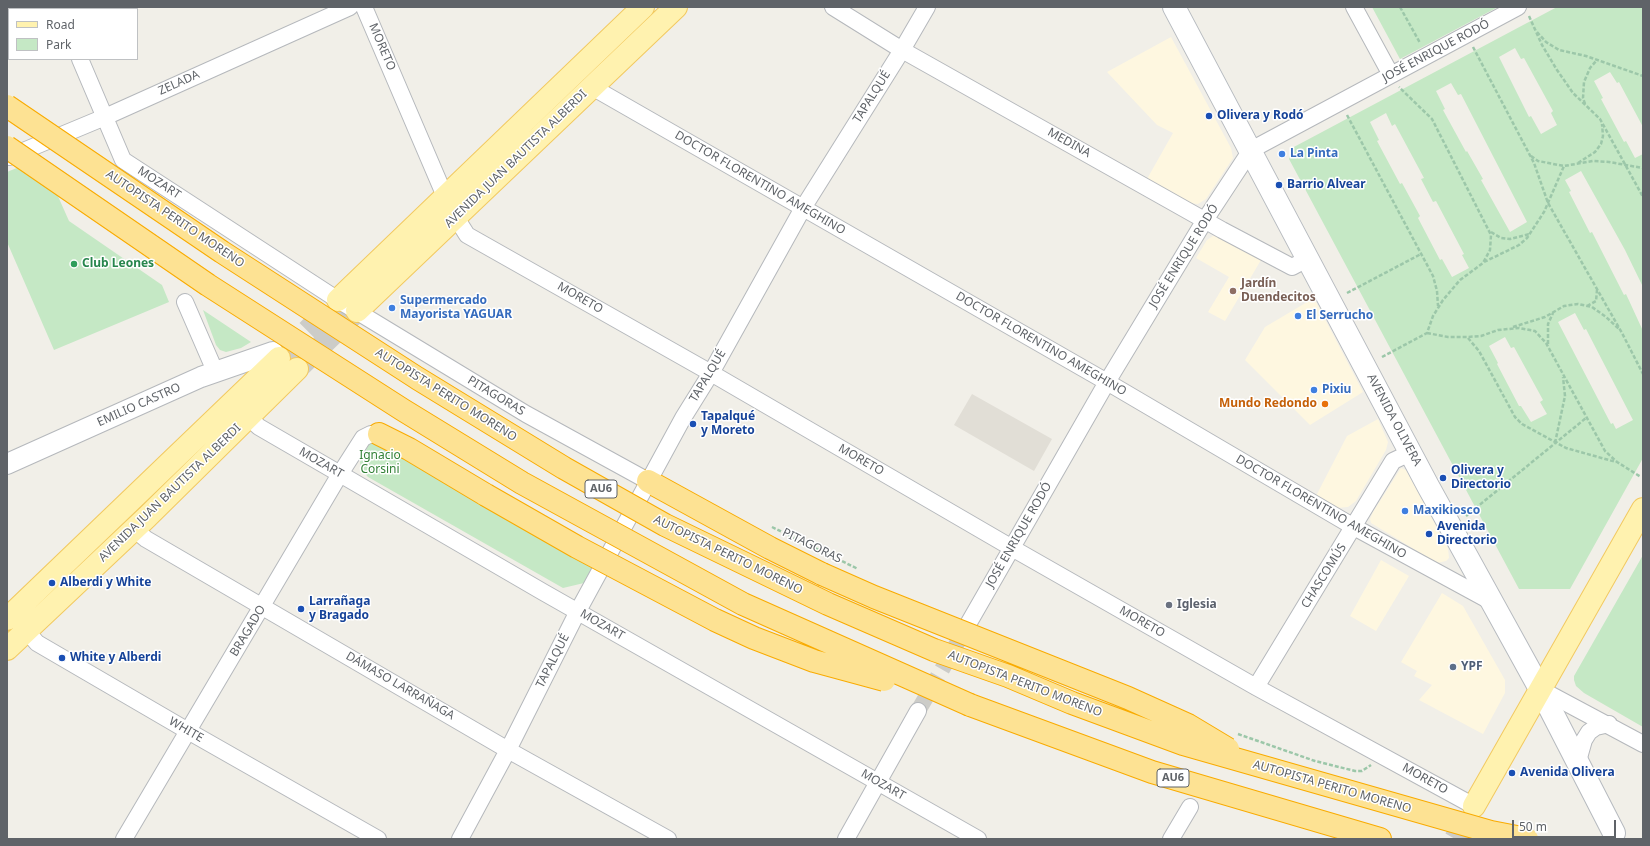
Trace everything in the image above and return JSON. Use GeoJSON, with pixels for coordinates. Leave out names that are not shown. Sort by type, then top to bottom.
{"type":"FeatureCollection","features":[{"type":"Feature","properties":{"kind":"highway","name":"AUTOPISTA PERITO MORENO"},"geometry":{"type":"LineString","coordinates":[[7,106],[222,252],[418,378],[564,468],[665,525],[828,604],[934,650],[1008,676],[1072,703],[1183,744],[1252,763],[1341,791],[1461,824],[1527,839]]}},
{"type":"Feature","properties":{"kind":"highway","name":"AU6"},"geometry":{"type":"LineString","coordinates":[[7,147],[208,285],[396,406],[522,484],[743,604],[970,706],[1152,772],[1380,839]]}},
{"type":"Feature","properties":{"kind":"highway"},"geometry":{"type":"LineString","coordinates":[[379,434],[409,449],[584,551],[715,620],[754,638],[814,661],[970,706]]}},
{"type":"Feature","properties":{"kind":"highway"},"geometry":{"type":"LineString","coordinates":[[648,481],[770,548],[822,574],[874,597],[1128,698],[1188,725],[1252,763]]}},
{"type":"Feature","properties":{"kind":"main road","name":"AVENIDA JUAN BAUTISTA ALBERDI"},"geometry":{"type":"LineString","coordinates":[[348,305],[445,196],[643,7]]}},
{"type":"Feature","properties":{"kind":"main road","name":"AVENIDA JUAN BAUTISTA ALBERDI"},"geometry":{"type":"LineString","coordinates":[[348,305],[455,216],[676,7]]}},
{"type":"Feature","properties":{"kind":"main road","name":"AVENIDA OLIVERA"},"geometry":{"type":"LineString","coordinates":[[1174,7],[1410,453],[1490,601],[1540,689],[1614,834]]}},
{"type":"Feature","properties":{"kind":"main road","name":"AVENIDA JUAN BAUTISTA ALBERDI"},"geometry":{"type":"LineString","coordinates":[[9,612],[232,402],[283,360]]}},
{"type":"Feature","properties":{"kind":"main road","name":"AVENIDA JUAN BAUTISTA ALBERDI"},"geometry":{"type":"LineString","coordinates":[[7,649],[134,529],[248,417],[283,360]]}},
{"type":"Feature","properties":{"kind":"main road"},"geometry":{"type":"LineString","coordinates":[[1474,806],[1643,509]]}},
{"type":"Feature","properties":{"kind":"street","name":"ZELADA"},"geometry":{"type":"LineString","coordinates":[[7,158],[105,117],[350,7]]}},
{"type":"Feature","properties":{"kind":"street","name":"MORETO"},"geometry":{"type":"LineString","coordinates":[[364,7],[445,196],[455,216],[468,235],[711,373],[1012,548],[1256,686],[1474,806]]}},
{"type":"Feature","properties":{"kind":"street","name":"MEDINA"},"geometry":{"type":"LineString","coordinates":[[833,7],[902,50],[1205,220],[1292,267],[1307,259]]}},
{"type":"Feature","properties":{"kind":"street","name":"TAPALQUÉ"},"geometry":{"type":"LineString","coordinates":[[460,839],[508,750],[578,611],[683,418],[711,373],[803,208],[902,50],[927,7]]}},
{"type":"Feature","properties":{"kind":"street"},"geometry":{"type":"LineString","coordinates":[[1354,7],[1394,79]]}},
{"type":"Feature","properties":{"kind":"street","name":"JOSÉ ENRIQUE RODÓ"},"geometry":{"type":"LineString","coordinates":[[967,626],[1107,382],[1205,220],[1251,150],[1394,79],[1523,10]]}},
{"type":"Feature","properties":{"kind":"street","name":"MOZART"},"geometry":{"type":"LineString","coordinates":[[80,60],[123,160],[348,305]]}},
{"type":"Feature","properties":{"kind":"street","name":"DOCTOR FLORENTINO AMEGHINO"},"geometry":{"type":"LineString","coordinates":[[592,86],[1107,382],[1354,527],[1490,601]]}},
{"type":"Feature","properties":{"kind":"street"},"geometry":{"type":"LineString","coordinates":[[185,302],[215,372]]}},
{"type":"Feature","properties":{"kind":"street","name":"PITAGORAS"},"geometry":{"type":"LineString","coordinates":[[348,305],[526,414],[648,481]]}},
{"type":"Feature","properties":{"kind":"street","name":"EMILIO CASTRO"},"geometry":{"type":"LineString","coordinates":[[7,464],[215,372],[283,360]]}},
{"type":"Feature","properties":{"kind":"street","name":"MOZART"},"geometry":{"type":"LineString","coordinates":[[232,402],[259,426],[340,474],[978,839]]}},
{"type":"Feature","properties":{"kind":"street","name":"BRAGADO"},"geometry":{"type":"LineString","coordinates":[[124,839],[340,474],[363,438],[371,434],[379,434]]}},
{"type":"Feature","properties":{"kind":"street","name":"CHASCOMÚS"},"geometry":{"type":"LineString","coordinates":[[1256,686],[1394,462],[1410,453]]}},
{"type":"Feature","properties":{"kind":"street","name":"DÁMASO LARRAÑAGA"},"geometry":{"type":"LineString","coordinates":[[134,529],[146,539],[508,750],[668,839]]}},
{"type":"Feature","properties":{"kind":"street","name":"WHITE"},"geometry":{"type":"LineString","coordinates":[[9,612],[36,643],[378,839]]}},
{"type":"Feature","properties":{"kind":"street"},"geometry":{"type":"LineString","coordinates":[[1540,689],[1609,724],[1643,744]]}},
{"type":"Feature","properties":{"kind":"street"},"geometry":{"type":"LineString","coordinates":[[846,839],[918,711]]}},
{"type":"Feature","properties":{"kind":"street"},"geometry":{"type":"LineString","coordinates":[[1578,761],[1584,740],[1589,732],[1596,727],[1609,724]]}},
{"type":"Feature","properties":{"kind":"street"},"geometry":{"type":"LineString","coordinates":[[1171,839],[1190,807]]}},
{"type":"Feature","properties":{"kind":"path"},"geometry":{"type":"LineString","coordinates":[[1400,7],[1422,47]]}},
{"type":"Feature","properties":{"kind":"path"},"geometry":{"type":"LineString","coordinates":[[1523,10],[1557,70],[1573,93],[1602,122],[1643,197]]}},
{"type":"Feature","properties":{"kind":"path"},"geometry":{"type":"LineString","coordinates":[[1535,30],[1546,42],[1559,50],[1597,60],[1643,76]]}},
{"type":"Feature","properties":{"kind":"path"},"geometry":{"type":"LineString","coordinates":[[1472,46],[1529,154],[1548,203],[1622,332],[1643,374]]}},
{"type":"Feature","properties":{"kind":"path"},"geometry":{"type":"LineString","coordinates":[[1586,107],[1583,98],[1584,82],[1590,68],[1597,60]]}},
{"type":"Feature","properties":{"kind":"path"},"geometry":{"type":"LineString","coordinates":[[1394,79],[1403,93],[1424,110],[1432,119],[1492,235],[1501,238],[1510,238],[1530,234]]}},
{"type":"Feature","properties":{"kind":"path"},"geometry":{"type":"LineString","coordinates":[[1346,114],[1433,276],[1437,291],[1438,308]]}},
{"type":"Feature","properties":{"kind":"path"},"geometry":{"type":"LineString","coordinates":[[1576,164],[1595,152],[1601,144],[1603,136],[1602,122]]}},
{"type":"Feature","properties":{"kind":"path"},"geometry":{"type":"LineString","coordinates":[[1529,154],[1538,161],[1564,166],[1593,161],[1625,164],[1643,168]]}},
{"type":"Feature","properties":{"kind":"path"},"geometry":{"type":"LineString","coordinates":[[1427,333],[1433,316],[1460,280],[1483,262],[1519,245],[1530,234],[1548,203],[1564,166]]}},
{"type":"Feature","properties":{"kind":"path"},"geometry":{"type":"LineString","coordinates":[[1483,262],[1490,250],[1491,235],[1489,228]]}},
{"type":"Feature","properties":{"kind":"path"},"geometry":{"type":"LineString","coordinates":[[1347,293],[1421,254]]}},
{"type":"Feature","properties":{"kind":"path"},"geometry":{"type":"LineString","coordinates":[[1587,306],[1596,301],[1597,288]]}},
{"type":"Feature","properties":{"kind":"path"},"geometry":{"type":"LineString","coordinates":[[1507,329],[1529,323],[1564,306],[1578,304],[1587,306],[1606,317],[1622,332]]}},
{"type":"Feature","properties":{"kind":"path"},"geometry":{"type":"LineString","coordinates":[[1549,349],[1547,338],[1548,324],[1553,312]]}},
{"type":"Feature","properties":{"kind":"path"},"geometry":{"type":"LineString","coordinates":[[1382,357],[1427,333],[1448,337],[1467,337],[1481,336],[1498,330],[1507,329],[1520,328],[1535,331],[1541,336],[1549,349],[1605,451],[1616,462],[1641,477]]}},
{"type":"Feature","properties":{"kind":"path"},"geometry":{"type":"LineString","coordinates":[[1467,337],[1479,352],[1515,417],[1522,424],[1555,443],[1589,456],[1616,462]]}},
{"type":"Feature","properties":{"kind":"path"},"geometry":{"type":"LineString","coordinates":[[1555,443],[1565,396],[1563,374]]}},
{"type":"Feature","properties":{"kind":"path"},"geometry":{"type":"LineString","coordinates":[[1466,516],[1586,418]]}},
{"type":"Feature","properties":{"kind":"path","name":"PITAGORAS"},"geometry":{"type":"LineString","coordinates":[[769,526],[862,571]]}},
{"type":"Feature","properties":{"kind":"path"},"geometry":{"type":"LineString","coordinates":[[1235,733],[1315,760],[1355,770],[1362,771],[1369,768],[1378,754]]}},
{"type":"Feature","properties":{"kind":"shaded area"},"geometry":{"type":"Polygon","coordinates":[[[1171,37],[1231,148],[1233,158],[1206,199],[1198,204],[1189,203],[1147,179],[1173,133],[1157,125],[1107,72],[1171,37]]]}},
{"type":"Feature","properties":{"kind":"shaded area"},"geometry":{"type":"Polygon","coordinates":[[[1213,236],[1221,237],[1261,260],[1225,321],[1208,312],[1229,277],[1196,258],[1207,240],[1213,236]]]}},
{"type":"Feature","properties":{"kind":"shaded area"},"geometry":{"type":"Polygon","coordinates":[[[1314,298],[1363,392],[1310,425],[1245,360],[1265,327],[1314,298]]]}},
{"type":"Feature","properties":{"kind":"shaded area"},"geometry":{"type":"Polygon","coordinates":[[[972,394],[1052,439],[1034,471],[954,425],[972,394]]]}},
{"type":"Feature","properties":{"kind":"shaded area"},"geometry":{"type":"Polygon","coordinates":[[[1378,419],[1388,442],[1386,450],[1356,501],[1348,507],[1337,508],[1316,496],[1347,436],[1378,419]]]}},
{"type":"Feature","properties":{"kind":"shaded area"},"geometry":{"type":"Polygon","coordinates":[[[1401,468],[1406,470],[1448,548],[1449,558],[1446,561],[1437,563],[1371,523],[1370,519],[1373,512],[1401,468]]]}},
{"type":"Feature","properties":{"kind":"shaded area"},"geometry":{"type":"Polygon","coordinates":[[[1381,560],[1409,576],[1376,631],[1350,616],[1381,560]]]}},
{"type":"Feature","properties":{"kind":"shaded area","name":"YPF"},"geometry":{"type":"Polygon","coordinates":[[[1442,593],[1463,606],[1505,680],[1505,693],[1483,734],[1419,700],[1432,685],[1414,676],[1417,671],[1401,662],[1442,593]]]}},
{"type":"Feature","properties":{"kind":"green space"},"geometry":{"type":"Polygon","coordinates":[[[1372,7],[1498,7],[1400,59],[1372,7]]]}},
{"type":"Feature","properties":{"kind":"green space"},"geometry":{"type":"Polygon","coordinates":[[[1557,7],[1643,7],[1643,127],[1619,82],[1617,83],[1610,72],[1594,81],[1603,98],[1601,99],[1624,142],[1626,141],[1635,158],[1643,154],[1643,287],[1625,250],[1581,171],[1565,180],[1571,191],[1569,192],[1590,233],[1592,232],[1624,295],[1626,294],[1643,331],[1643,458],[1570,589],[1519,589],[1289,159],[1292,148],[1557,7]],[[1515,48],[1499,57],[1529,117],[1531,116],[1541,134],[1557,125],[1551,113],[1553,111],[1524,58],[1521,59],[1515,48]],[[1451,83],[1436,91],[1445,109],[1443,110],[1483,179],[1481,180],[1510,232],[1527,222],[1461,94],[1458,95],[1451,83]],[[1386,113],[1370,122],[1379,140],[1377,141],[1400,184],[1402,183],[1420,216],[1418,218],[1440,260],[1442,259],[1452,277],[1469,268],[1462,255],[1464,254],[1436,201],[1433,202],[1421,179],[1424,178],[1395,124],[1392,126],[1386,113]],[[1575,313],[1558,322],[1611,424],[1613,423],[1616,429],[1633,420],[1586,329],[1584,330],[1575,313]],[[1505,337],[1489,346],[1498,363],[1497,364],[1519,406],[1521,406],[1531,422],[1547,414],[1540,402],[1543,400],[1514,347],[1511,348],[1505,337]]]}},
{"type":"Feature","properties":{"kind":"green space","name":"Club Leones"},"geometry":{"type":"Polygon","coordinates":[[[41,158],[69,221],[162,285],[169,302],[54,350],[7,242],[7,172],[41,158]]]}},
{"type":"Feature","properties":{"kind":"green space"},"geometry":{"type":"Polygon","coordinates":[[[203,310],[251,342],[241,348],[226,352],[220,350],[216,345],[203,310]]]}},
{"type":"Feature","properties":{"kind":"green space","name":"Ignacio Corsini"},"geometry":{"type":"Polygon","coordinates":[[[374,443],[385,445],[593,566],[584,583],[563,588],[368,477],[361,469],[360,462],[369,444],[374,443]]]}},
{"type":"Feature","properties":{"kind":"green space"},"geometry":{"type":"Polygon","coordinates":[[[1643,555],[1643,727],[1584,693],[1576,686],[1574,676],[1643,555]]]}},
{"type":"Feature","properties":{"kind":"tunnel"},"geometry":{"type":"LineString","coordinates":[[284,354],[338,300]]}},
{"type":"Feature","properties":{"kind":"tunnel"},"geometry":{"type":"LineString","coordinates":[[297,369],[357,311]]}},
{"type":"Feature","properties":{"kind":"tunnel"},"geometry":{"type":"LineString","coordinates":[[918,711],[967,626]]}},
{"type":"Feature","properties":{"kind":"tunnel"},"geometry":{"type":"LineString","coordinates":[[1455,839],[1472,809]]}},
{"type":"Feature","properties":{"kind":"place","name":"Olivera y Rodó"},"geometry":{"type":"Point","coordinates":[1209,116]}},
{"type":"Feature","properties":{"kind":"place","name":"La Pinta"},"geometry":{"type":"Point","coordinates":[1282,154]}},
{"type":"Feature","properties":{"kind":"place","name":"Barrio Alvear"},"geometry":{"type":"Point","coordinates":[1279,185]}},
{"type":"Feature","properties":{"kind":"place","name":"Club Leones"},"geometry":{"type":"Point","coordinates":[74,264]}},
{"type":"Feature","properties":{"kind":"place","name":"Jardín Duendecitos"},"geometry":{"type":"Point","coordinates":[1233,291]}},
{"type":"Feature","properties":{"kind":"place","name":"Supermercado Mayorista YAGUAR"},"geometry":{"type":"Point","coordinates":[392,308]}},
{"type":"Feature","properties":{"kind":"place","name":"El Serrucho"},"geometry":{"type":"Point","coordinates":[1298,316]}},
{"type":"Feature","properties":{"kind":"place","name":"Pixiu"},"geometry":{"type":"Point","coordinates":[1314,390]}},
{"type":"Feature","properties":{"kind":"place","name":"Mundo Redondo"},"geometry":{"type":"Point","coordinates":[1325,404]}},
{"type":"Feature","properties":{"kind":"place","name":"Tapalqué y Moreto"},"geometry":{"type":"Point","coordinates":[693,424]}},
{"type":"Feature","properties":{"kind":"place","name":"Olivera y Directorio"},"geometry":{"type":"Point","coordinates":[1443,478]}},
{"type":"Feature","properties":{"kind":"place","name":"Maxikiosco"},"geometry":{"type":"Point","coordinates":[1405,511]}},
{"type":"Feature","properties":{"kind":"place","name":"Avenida Directorio"},"geometry":{"type":"Point","coordinates":[1429,534]}},
{"type":"Feature","properties":{"kind":"place","name":"Alberdi y White"},"geometry":{"type":"Point","coordinates":[52,583]}},
{"type":"Feature","properties":{"kind":"place","name":"Iglesia"},"geometry":{"type":"Point","coordinates":[1169,605]}},
{"type":"Feature","properties":{"kind":"place","name":"Larrañaga y Bragado"},"geometry":{"type":"Point","coordinates":[301,609]}},
{"type":"Feature","properties":{"kind":"place","name":"White y Alberdi"},"geometry":{"type":"Point","coordinates":[62,658]}},
{"type":"Feature","properties":{"kind":"place","name":"YPF"},"geometry":{"type":"Point","coordinates":[1453,667]}},
{"type":"Feature","properties":{"kind":"place","name":"Avenida Olivera"},"geometry":{"type":"Point","coordinates":[1512,773]}}]}
